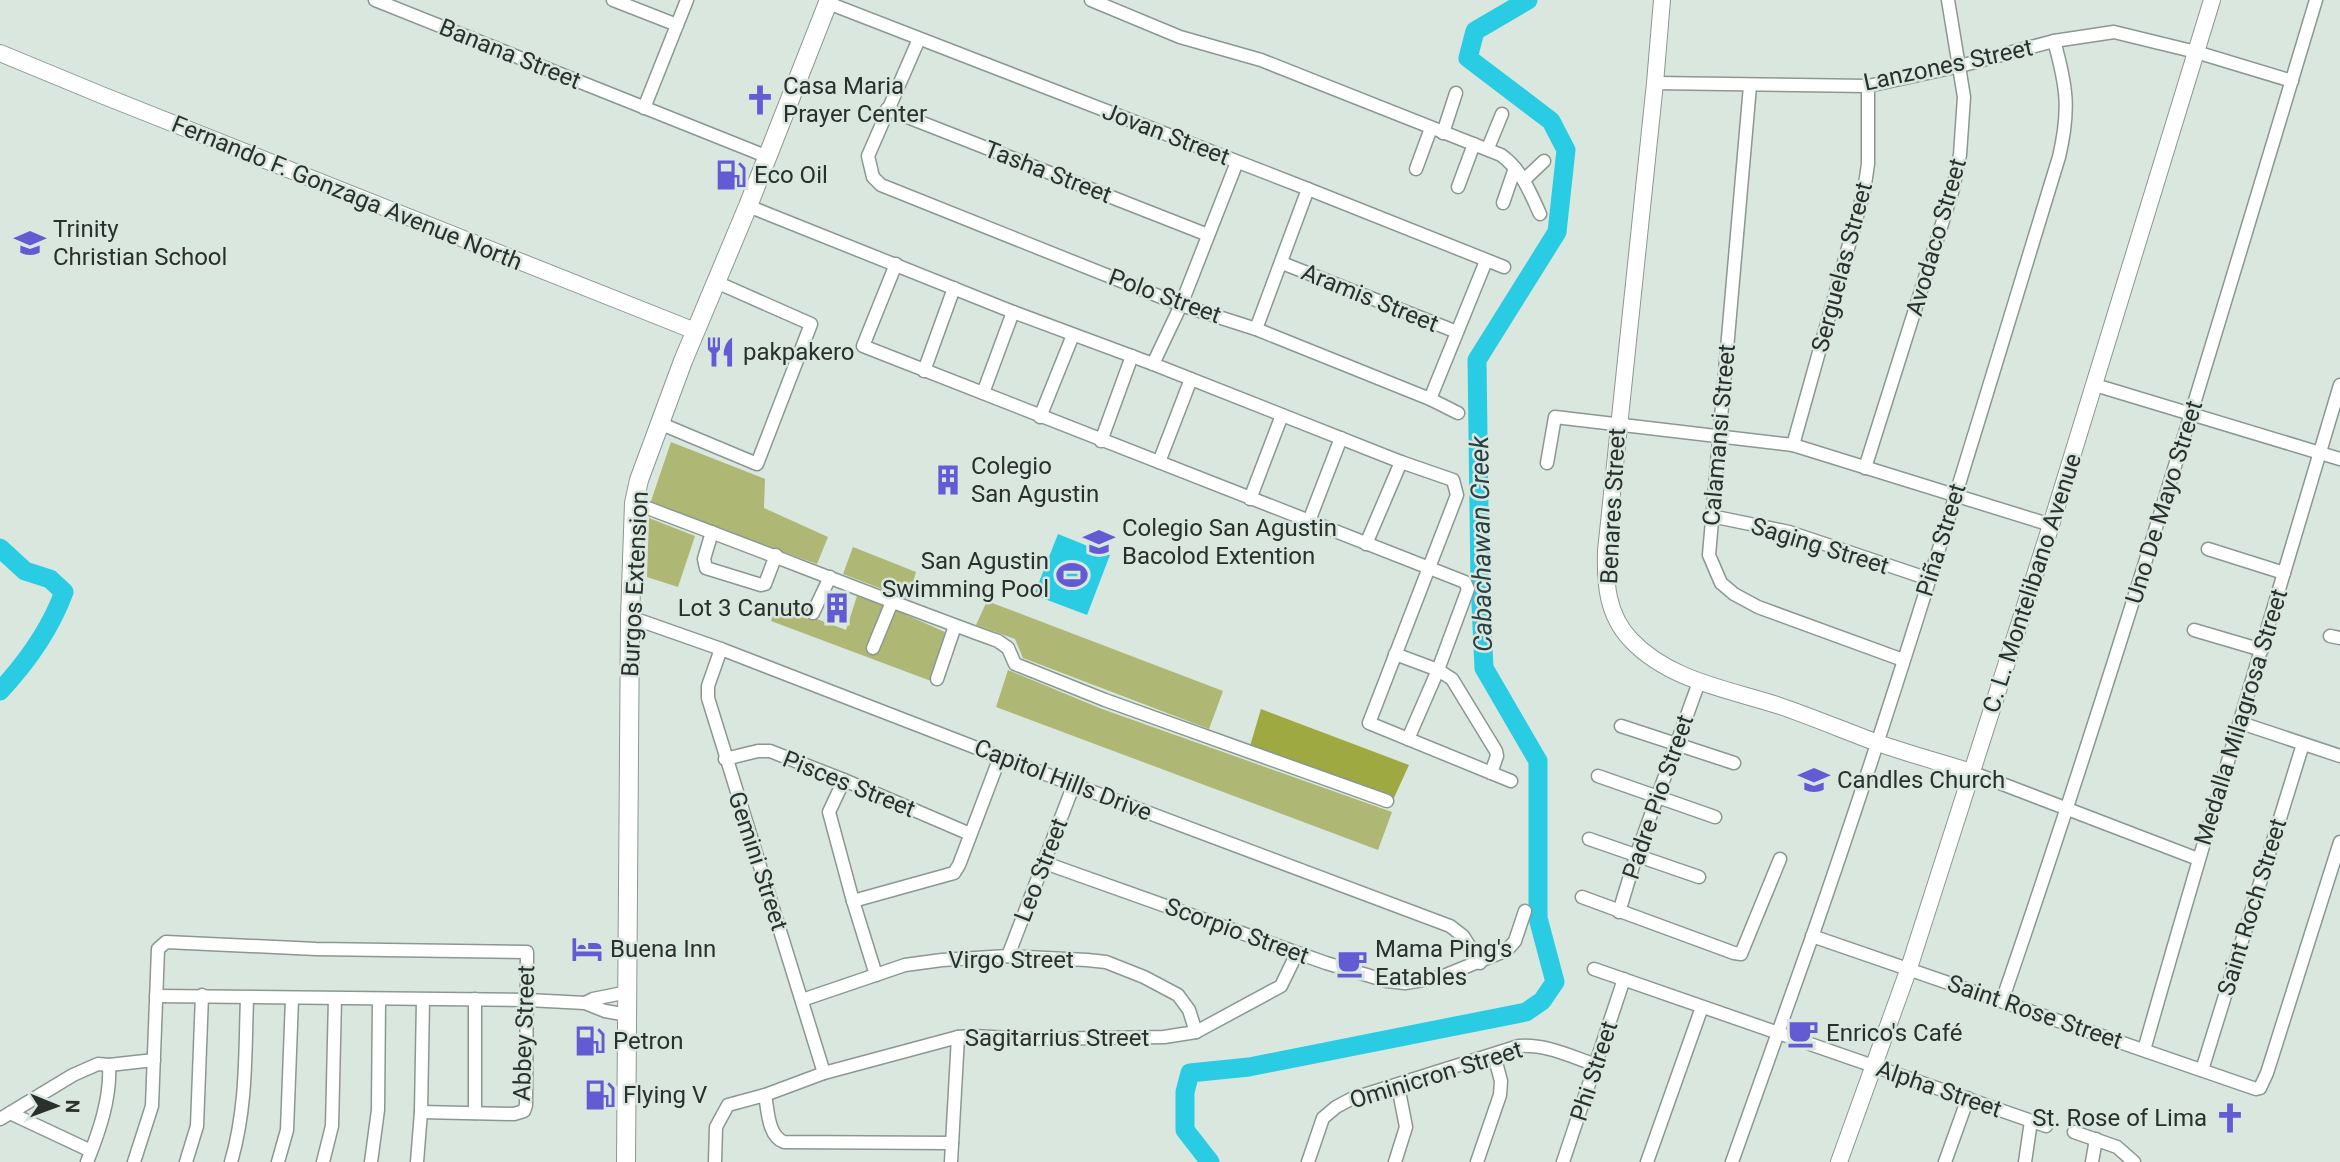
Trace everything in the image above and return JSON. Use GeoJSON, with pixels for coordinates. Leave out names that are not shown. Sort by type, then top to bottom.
{"type":"FeatureCollection","features":[{"type":"Feature","properties":{"kind":"main road","name":"Burgos Extension"},"geometry":{"type":"LineString","coordinates":[[626,1162],[630,617],[634,503],[659,423],[829,2]]}},
{"type":"Feature","properties":{"kind":"street","name":"Banana Street"},"geometry":{"type":"LineString","coordinates":[[375,0],[768,157]]}},
{"type":"Feature","properties":{"kind":"street"},"geometry":{"type":"LineString","coordinates":[[613,0],[677,25]]}},
{"type":"Feature","properties":{"kind":"street"},"geometry":{"type":"LineString","coordinates":[[644,108],[687,0]]}},
{"type":"Feature","properties":{"kind":"street"},"geometry":{"type":"LineString","coordinates":[[1091,0],[1180,37],[1261,60],[1488,148],[1502,155],[1515,168],[1524,180],[1540,214]]}},
{"type":"Feature","properties":{"kind":"street","name":"Benares Street"},"geometry":{"type":"LineString","coordinates":[[1662,0],[1606,551],[1605,584],[1609,601],[1629,638],[1649,657],[1699,682],[1779,706],[1877,742],[1971,772]]}},
{"type":"Feature","properties":{"kind":"street","name":"Avodaco Street"},"geometry":{"type":"LineString","coordinates":[[1866,468],[1953,189],[1964,125],[1964,97],[1948,0]]}},
{"type":"Feature","properties":{"kind":"street","name":"C. L. Montelibano Avenue"},"geometry":{"type":"LineString","coordinates":[[1839,1162],[1909,968],[2095,385],[2213,0]]}},
{"type":"Feature","properties":{"kind":"street","name":"Uno De Mayo Street"},"geometry":{"type":"LineString","coordinates":[[2002,1000],[2068,809],[2191,415],[2316,0]]}},
{"type":"Feature","properties":{"kind":"street","name":"Jovan Street"},"geometry":{"type":"LineString","coordinates":[[829,2],[1504,267]]}},
{"type":"Feature","properties":{"kind":"street","name":"Lanzones Street"},"geometry":{"type":"LineString","coordinates":[[1655,83],[1868,86],[1960,66],[2054,41],[2114,32],[2196,52],[2292,81]]}},
{"type":"Feature","properties":{"kind":"street"},"geometry":{"type":"LineString","coordinates":[[887,109],[919,39]]}},
{"type":"Feature","properties":{"kind":"street","name":"Piña Street"},"geometry":{"type":"LineString","coordinates":[[1732,1162],[1877,742],[2055,170],[2067,109],[2066,88],[2054,41]]}},
{"type":"Feature","properties":{"kind":"street","name":"Fernando F. Gonzaga Avenue North"},"geometry":{"type":"LineString","coordinates":[[0,53],[695,331]]}},
{"type":"Feature","properties":{"kind":"street","name":"Calamansi Street"},"geometry":{"type":"LineString","coordinates":[[1750,86],[1740,220],[1710,516],[1709,555],[1721,583],[1734,594],[1758,607],[1903,660]]}},
{"type":"Feature","properties":{"kind":"street","name":"Serguelas Street"},"geometry":{"type":"LineString","coordinates":[[1794,445],[1864,191],[1869,139],[1868,86]]}},
{"type":"Feature","properties":{"kind":"street"},"geometry":{"type":"LineString","coordinates":[[1416,169],[1456,93]]}},
{"type":"Feature","properties":{"kind":"street","name":"Polo Street"},"geometry":{"type":"LineString","coordinates":[[887,109],[868,156],[873,177],[881,185],[1181,305],[1256,329],[1458,412]]}},
{"type":"Feature","properties":{"kind":"street","name":"Tasha Street"},"geometry":{"type":"LineString","coordinates":[[887,109],[1208,235]]}},
{"type":"Feature","properties":{"kind":"street"},"geometry":{"type":"LineString","coordinates":[[1488,148],[1502,114]]}},
{"type":"Feature","properties":{"kind":"street"},"geometry":{"type":"LineString","coordinates":[[1458,187],[1474,144]]}},
{"type":"Feature","properties":{"kind":"street"},"geometry":{"type":"LineString","coordinates":[[1524,180],[1544,161]]}},
{"type":"Feature","properties":{"kind":"street"},"geometry":{"type":"LineString","coordinates":[[1153,363],[1181,305],[1237,162]]}},
{"type":"Feature","properties":{"kind":"street"},"geometry":{"type":"LineString","coordinates":[[1503,202],[1515,168]]}},
{"type":"Feature","properties":{"kind":"street"},"geometry":{"type":"LineString","coordinates":[[1256,329],[1308,189]]}},
{"type":"Feature","properties":{"kind":"street"},"geometry":{"type":"LineString","coordinates":[[748,206],[1013,312],[1153,363],[1401,462],[1453,480],[1457,495],[1369,723],[1511,781]]}},
{"type":"Feature","properties":{"kind":"street"},"geometry":{"type":"LineString","coordinates":[[1430,399],[1486,261]]}},
{"type":"Feature","properties":{"kind":"street","name":"Aramis Street"},"geometry":{"type":"LineString","coordinates":[[1282,263],[1457,332]]}},
{"type":"Feature","properties":{"kind":"street"},"geometry":{"type":"LineString","coordinates":[[896,264],[863,346],[1465,582],[1468,589],[1438,670],[1408,739]]}},
{"type":"Feature","properties":{"kind":"street"},"geometry":{"type":"LineString","coordinates":[[659,423],[757,464],[767,441],[811,324],[716,282]]}},
{"type":"Feature","properties":{"kind":"street"},"geometry":{"type":"LineString","coordinates":[[924,370],[954,288]]}},
{"type":"Feature","properties":{"kind":"street"},"geometry":{"type":"LineString","coordinates":[[983,393],[1013,312]]}},
{"type":"Feature","properties":{"kind":"street"},"geometry":{"type":"LineString","coordinates":[[1040,417],[1073,335]]}},
{"type":"Feature","properties":{"kind":"street"},"geometry":{"type":"LineString","coordinates":[[1101,440],[1132,356]]}},
{"type":"Feature","properties":{"kind":"street"},"geometry":{"type":"LineString","coordinates":[[1159,462],[1191,379]]}},
{"type":"Feature","properties":{"kind":"street"},"geometry":{"type":"LineString","coordinates":[[2095,385],[2340,459]]}},
{"type":"Feature","properties":{"kind":"street","name":"Medalla Milagrosa Street"},"geometry":{"type":"LineString","coordinates":[[2144,1050],[2198,859],[2241,723],[2340,385]]}},
{"type":"Feature","properties":{"kind":"street"},"geometry":{"type":"LineString","coordinates":[[1250,499],[1282,415]]}},
{"type":"Feature","properties":{"kind":"street"},"geometry":{"type":"LineString","coordinates":[[1547,463],[1555,417],[1618,422],[1794,445],[2051,525]]}},
{"type":"Feature","properties":{"kind":"street"},"geometry":{"type":"LineString","coordinates":[[1309,521],[1341,438]]}},
{"type":"Feature","properties":{"kind":"street"},"geometry":{"type":"LineString","coordinates":[[1366,544],[1401,462]]}},
{"type":"Feature","properties":{"kind":"street"},"geometry":{"type":"LineString","coordinates":[[634,503],[776,555],[1005,645],[1012,660],[1020,666],[1105,700],[1387,800]]}},
{"type":"Feature","properties":{"kind":"street","name":"Saging Street"},"geometry":{"type":"LineString","coordinates":[[1710,516],[1789,532],[1929,579]]}},
{"type":"Feature","properties":{"kind":"street"},"geometry":{"type":"LineString","coordinates":[[712,532],[704,559],[706,568],[761,585],[765,584],[776,555]]}},
{"type":"Feature","properties":{"kind":"street"},"geometry":{"type":"LineString","coordinates":[[2208,548],[2284,573]]}},
{"type":"Feature","properties":{"kind":"street"},"geometry":{"type":"LineString","coordinates":[[813,612],[830,577]]}},
{"type":"Feature","properties":{"kind":"street"},"geometry":{"type":"LineString","coordinates":[[873,648],[892,602]]}},
{"type":"Feature","properties":{"kind":"street","name":"Capitol Hills Drive"},"geometry":{"type":"LineString","coordinates":[[630,617],[721,649],[1450,926],[1463,936],[1480,963]]}},
{"type":"Feature","properties":{"kind":"street"},"geometry":{"type":"LineString","coordinates":[[937,679],[956,626]]}},
{"type":"Feature","properties":{"kind":"street"},"geometry":{"type":"LineString","coordinates":[[2194,630],[2262,650]]}},
{"type":"Feature","properties":{"kind":"street","name":"Gemini Street"},"geometry":{"type":"LineString","coordinates":[[721,649],[708,686],[708,698],[824,1073]]}},
{"type":"Feature","properties":{"kind":"street"},"geometry":{"type":"LineString","coordinates":[[1395,654],[1438,670],[1452,679],[1496,751],[1491,773]]}},
{"type":"Feature","properties":{"kind":"street","name":"Padre Pio Street"},"geometry":{"type":"LineString","coordinates":[[1619,912],[1636,856],[1699,682]]}},
{"type":"Feature","properties":{"kind":"street"},"geometry":{"type":"LineString","coordinates":[[2241,723],[2340,757]]}},
{"type":"Feature","properties":{"kind":"street"},"geometry":{"type":"LineString","coordinates":[[1621,726],[1734,763]]}},
{"type":"Feature","properties":{"kind":"street","name":"Saint Roch Street"},"geometry":{"type":"LineString","coordinates":[[2202,1070],[2303,744]]}},
{"type":"Feature","properties":{"kind":"street","name":"Pisces Street"},"geometry":{"type":"LineString","coordinates":[[725,759],[758,751],[770,751],[970,834]]}},
{"type":"Feature","properties":{"kind":"street"},"geometry":{"type":"LineString","coordinates":[[852,901],[954,873],[1000,757]]}},
{"type":"Feature","properties":{"kind":"street"},"geometry":{"type":"LineString","coordinates":[[1971,772],[2198,859]]}},
{"type":"Feature","properties":{"kind":"street"},"geometry":{"type":"LineString","coordinates":[[1598,776],[1715,817]]}},
{"type":"Feature","properties":{"kind":"street"},"geometry":{"type":"LineString","coordinates":[[844,780],[829,812],[852,901],[876,975]]}},
{"type":"Feature","properties":{"kind":"street","name":"Leo Street"},"geometry":{"type":"LineString","coordinates":[[1008,956],[1074,784]]}},
{"type":"Feature","properties":{"kind":"street"},"geometry":{"type":"LineString","coordinates":[[1589,839],[1699,877]]}},
{"type":"Feature","properties":{"kind":"street","name":"Saint Rose Street"},"geometry":{"type":"LineString","coordinates":[[1812,936],[2256,1089],[2260,1088],[2267,1073],[2340,842]]}},
{"type":"Feature","properties":{"kind":"street"},"geometry":{"type":"LineString","coordinates":[[1582,897],[1741,954],[1780,859]]}},
{"type":"Feature","properties":{"kind":"street","name":"Scorpio Street"},"geometry":{"type":"LineString","coordinates":[[1045,863],[1297,953],[1387,981],[1405,983],[1441,978],[1512,947],[1525,911]]}},
{"type":"Feature","properties":{"kind":"street","name":"Abbey Street"},"geometry":{"type":"LineString","coordinates":[[156,996],[158,950],[161,945],[174,941],[316,949],[527,952],[526,1105],[524,1111],[519,1114],[475,1113]]}},
{"type":"Feature","properties":{"kind":"street","name":"Sagitarrius Street"},"geometry":{"type":"LineString","coordinates":[[715,1162],[716,1126],[728,1105],[765,1096],[824,1073],[958,1038],[1164,1037],[1196,1031],[1281,986],[1297,953]]}},
{"type":"Feature","properties":{"kind":"street","name":"Virgo Street"},"geometry":{"type":"LineString","coordinates":[[802,1000],[905,965],[942,960],[1008,956],[1106,962],[1144,977],[1178,995],[1189,1010],[1196,1031]]}},
{"type":"Feature","properties":{"kind":"street","name":"Alpha Street"},"geometry":{"type":"LineString","coordinates":[[1594,969],[2046,1126]]}},
{"type":"Feature","properties":{"kind":"street","name":"Phi Street"},"geometry":{"type":"LineString","coordinates":[[1563,1162],[1624,979]]}},
{"type":"Feature","properties":{"kind":"street"},"geometry":{"type":"LineString","coordinates":[[585,1003],[628,992]]}},
{"type":"Feature","properties":{"kind":"street"},"geometry":{"type":"LineString","coordinates":[[186,1162],[197,1126],[202,995]]}},
{"type":"Feature","properties":{"kind":"street"},"geometry":{"type":"LineString","coordinates":[[134,1162],[152,1106],[156,996],[528,1000],[585,1003],[605,1011],[628,1015]]}},
{"type":"Feature","properties":{"kind":"street"},"geometry":{"type":"LineString","coordinates":[[231,1162],[244,1105],[247,998]]}},
{"type":"Feature","properties":{"kind":"street"},"geometry":{"type":"LineString","coordinates":[[278,1162],[287,1130],[292,999]]}},
{"type":"Feature","properties":{"kind":"street"},"geometry":{"type":"LineString","coordinates":[[323,1162],[332,1126],[335,999]]}},
{"type":"Feature","properties":{"kind":"street"},"geometry":{"type":"LineString","coordinates":[[421,1112],[475,1113],[475,999]]}},
{"type":"Feature","properties":{"kind":"street"},"geometry":{"type":"LineString","coordinates":[[371,1162],[378,1110],[379,1000]]}},
{"type":"Feature","properties":{"kind":"street"},"geometry":{"type":"LineString","coordinates":[[417,1162],[421,1112],[423,1000]]}},
{"type":"Feature","properties":{"kind":"street"},"geometry":{"type":"LineString","coordinates":[[1647,1162],[1702,1007]]}},
{"type":"Feature","properties":{"kind":"street"},"geometry":{"type":"LineString","coordinates":[[951,1162],[958,1038]]}},
{"type":"Feature","properties":{"kind":"street","name":"Ominicron Street"},"geometry":{"type":"LineString","coordinates":[[1308,1162],[1322,1118],[1351,1099],[1518,1046],[1546,1047],[1596,1065]]}},
{"type":"Feature","properties":{"kind":"street"},"geometry":{"type":"LineString","coordinates":[[1477,1162],[1500,1095],[1501,1080],[1494,1055]]}},
{"type":"Feature","properties":{"kind":"street"},"geometry":{"type":"LineString","coordinates":[[5,1116],[73,1075],[98,1064],[154,1060]]}},
{"type":"Feature","properties":{"kind":"street"},"geometry":{"type":"LineString","coordinates":[[5,1116],[89,1156],[110,1083],[109,1065]]}},
{"type":"Feature","properties":{"kind":"street"},"geometry":{"type":"LineString","coordinates":[[1395,1162],[1406,1127],[1398,1086]]}},
{"type":"Feature","properties":{"kind":"street"},"geometry":{"type":"LineString","coordinates":[[765,1096],[773,1133],[777,1139],[784,1142],[952,1143]]}},
{"type":"Feature","properties":{"kind":"street"},"geometry":{"type":"LineString","coordinates":[[1945,1162],[1968,1098]]}},
{"type":"Feature","properties":{"kind":"street"},"geometry":{"type":"LineString","coordinates":[[2025,1162],[2031,1121]]}},
{"type":"Feature","properties":{"kind":"street"},"geometry":{"type":"LineString","coordinates":[[2074,1132],[2117,1147],[2134,1162]]}},
{"type":"Feature","properties":{"kind":"street"},"geometry":{"type":"LineString","coordinates":[[2092,1162],[2096,1139]]}},
{"type":"Feature","properties":{"kind":"green space"},"geometry":{"type":"Polygon","coordinates":[[[671,442],[765,479],[764,508],[828,537],[817,564],[650,504],[671,442]]]}},
{"type":"Feature","properties":{"kind":"green space"},"geometry":{"type":"Polygon","coordinates":[[[649,518],[695,536],[678,587],[647,577],[649,518]]]}},
{"type":"Feature","properties":{"kind":"green space"},"geometry":{"type":"Polygon","coordinates":[[[853,547],[916,572],[908,599],[843,574],[853,547]]]}},
{"type":"Feature","properties":{"kind":"green space"},"geometry":{"type":"Polygon","coordinates":[[[857,596],[947,633],[931,681],[771,621],[777,604],[846,630],[857,596]]]}},
{"type":"Feature","properties":{"kind":"green space"},"geometry":{"type":"Polygon","coordinates":[[[987,601],[1223,691],[1209,729],[1023,658],[1015,639],[976,625],[987,601]]]}},
{"type":"Feature","properties":{"kind":"green space"},"geometry":{"type":"Polygon","coordinates":[[[1008,670],[1102,709],[1392,812],[1378,850],[996,707],[1008,670]]]}},
{"type":"Feature","properties":{"kind":"green space"},"geometry":{"type":"Polygon","coordinates":[[[1261,709],[1409,765],[1393,800],[1250,746],[1261,709]]]}},
{"type":"Feature","properties":{"kind":"water","name":"San Agustin Swimming Pool"},"geometry":{"type":"Polygon","coordinates":[[[1058,534],[1110,555],[1087,615],[1034,595],[1058,534]]]}},
{"type":"Feature","properties":{"kind":"waterway","name":"Cabachawan Creek"},"geometry":{"type":"LineString","coordinates":[[1210,1162],[1185,1130],[1185,1092],[1190,1073],[1249,1067],[1526,1012],[1542,1001],[1555,982],[1538,918],[1538,761],[1484,668],[1480,584],[1477,360],[1557,232],[1566,150],[1551,121],[1468,58],[1475,31],[1528,0]]}},
{"type":"Feature","properties":{"kind":"waterway"},"geometry":{"type":"LineString","coordinates":[[0,548],[25,571],[50,579],[64,592],[37,644],[0,691]]}},
{"type":"Feature","properties":{"kind":"place","name":"Casa Maria Prayer Center"},"geometry":{"type":"Point","coordinates":[760,100]}},
{"type":"Feature","properties":{"kind":"place","name":"Eco Oil"},"geometry":{"type":"Point","coordinates":[731,175]}},
{"type":"Feature","properties":{"kind":"place","name":"Trinity Christian School"},"geometry":{"type":"Point","coordinates":[30,243]}},
{"type":"Feature","properties":{"kind":"place","name":"pakpakero"},"geometry":{"type":"Point","coordinates":[720,352]}},
{"type":"Feature","properties":{"kind":"place","name":"Colegio San Agustin"},"geometry":{"type":"Point","coordinates":[948,480]}},
{"type":"Feature","properties":{"kind":"place","name":"Colegio San Agustin Bacolod Extention"},"geometry":{"type":"Point","coordinates":[1099,542]}},
{"type":"Feature","properties":{"kind":"place","name":"San Agustin Swimming Pool"},"geometry":{"type":"Point","coordinates":[1072,575]}},
{"type":"Feature","properties":{"kind":"place","name":"Lot 3 Canuto"},"geometry":{"type":"Point","coordinates":[837,608]}},
{"type":"Feature","properties":{"kind":"place","name":"Candles Church"},"geometry":{"type":"Point","coordinates":[1814,780]}},
{"type":"Feature","properties":{"kind":"place","name":"Buena Inn"},"geometry":{"type":"Point","coordinates":[587,949]}},
{"type":"Feature","properties":{"kind":"place","name":"Mama Ping's Eatables"},"geometry":{"type":"Point","coordinates":[1352,963]}},
{"type":"Feature","properties":{"kind":"place","name":"Enrico's Café"},"geometry":{"type":"Point","coordinates":[1803,1033]}},
{"type":"Feature","properties":{"kind":"place","name":"Petron"},"geometry":{"type":"Point","coordinates":[590,1041]}},
{"type":"Feature","properties":{"kind":"place","name":"Flying V"},"geometry":{"type":"Point","coordinates":[600,1095]}},
{"type":"Feature","properties":{"kind":"place","name":"St. Rose of Lima"},"geometry":{"type":"Point","coordinates":[2230,1118]}}]}
